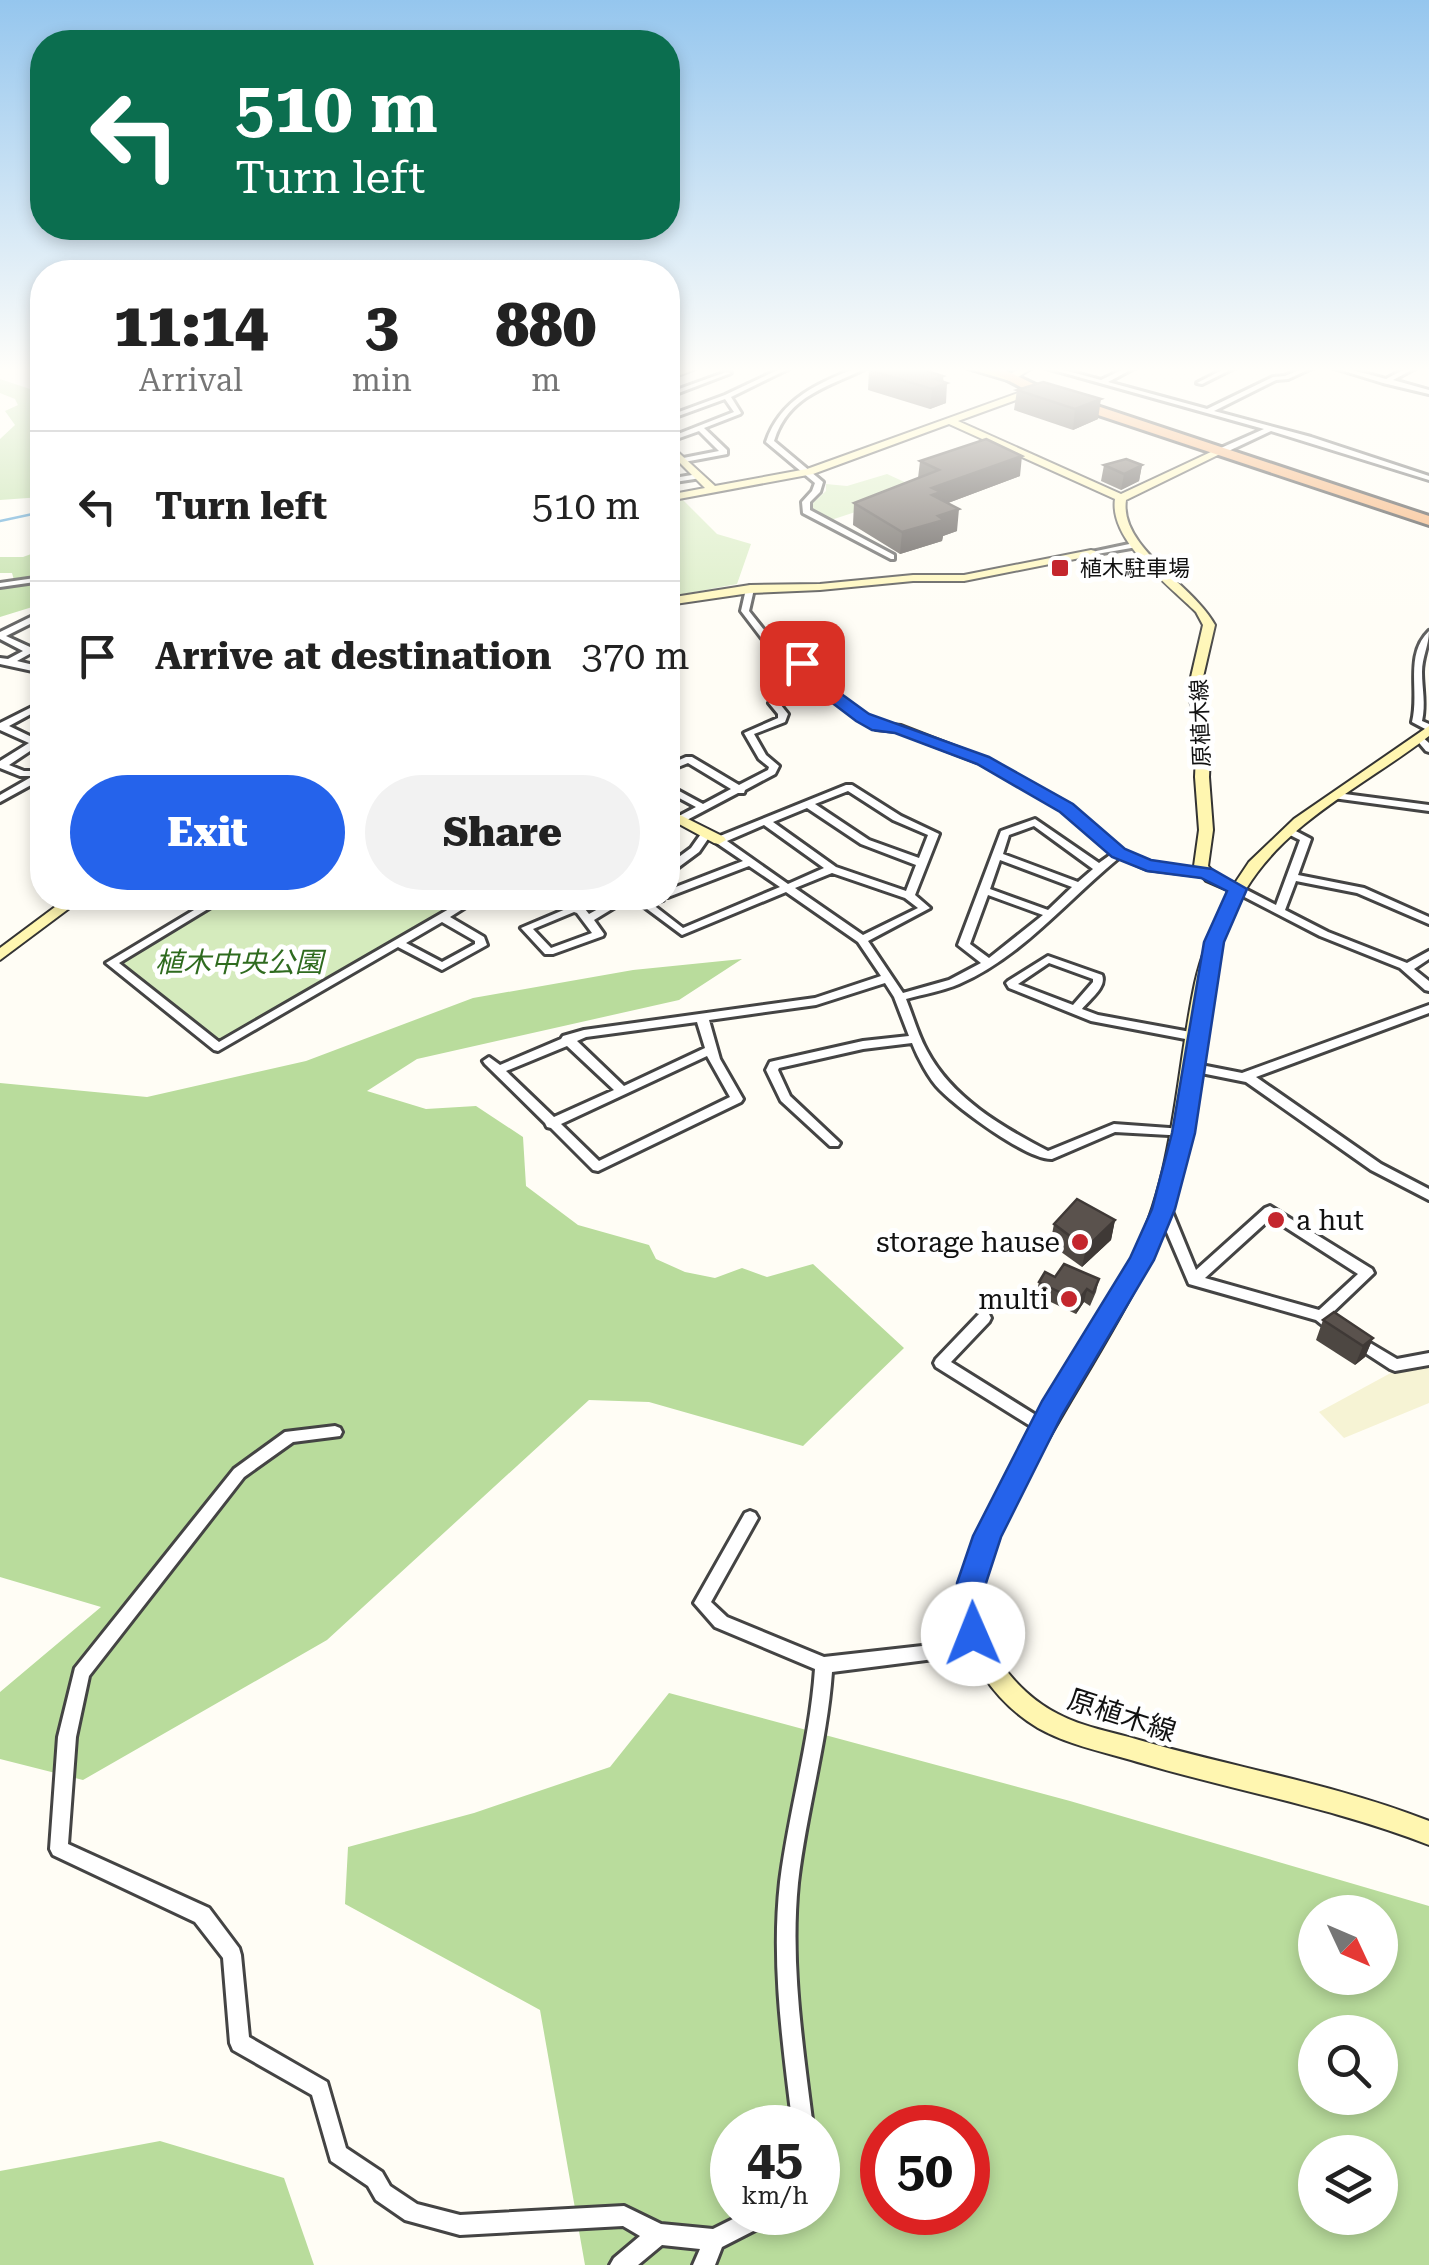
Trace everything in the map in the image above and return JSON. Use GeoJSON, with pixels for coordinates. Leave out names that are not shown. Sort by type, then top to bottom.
{"type":"FeatureCollection","features":[{"type":"Feature","properties":{"kind":"highway"},"geometry":{"type":"LineString","coordinates":[[1280,473],[1429,522]]}},
{"type":"Feature","properties":{"kind":"main road"},"geometry":{"type":"LineString","coordinates":[[694,473],[713,490]]}},
{"type":"Feature","properties":{"kind":"main road"},"geometry":{"type":"LineString","coordinates":[[680,496],[805,473]]}},
{"type":"Feature","properties":{"kind":"main road"},"geometry":{"type":"LineString","coordinates":[[1065,473],[1121,498],[1174,473]]}},
{"type":"Feature","properties":{"kind":"main road","name":"原植木線"},"geometry":{"type":"LineString","coordinates":[[1121,498],[1118,511],[1134,545],[1201,610],[1209,626],[1194,690],[1204,732],[1206,830],[1201,866],[1206,873]]}},
{"type":"Feature","properties":{"kind":"main road"},"geometry":{"type":"LineString","coordinates":[[680,600],[750,588],[820,588],[913,578],[964,578],[1091,554]]}},
{"type":"Feature","properties":{"kind":"main road","name":"原植木線"},"geometry":{"type":"LineString","coordinates":[[1427,736],[1290,831],[1238,889],[1214,942],[1183,1133],[1164,1209],[1142,1260],[1042,1426],[987,1536],[972,1583],[973,1634],[994,1672],[1020,1702],[1053,1724],[1146,1754],[1373,1810],[1429,1832]]}},
{"type":"Feature","properties":{"kind":"main road"},"geometry":{"type":"LineString","coordinates":[[680,819],[713,836]]}},
{"type":"Feature","properties":{"kind":"main road"},"geometry":{"type":"LineString","coordinates":[[1206,873],[1238,889]]}},
{"type":"Feature","properties":{"kind":"main road"},"geometry":{"type":"LineString","coordinates":[[0,955],[60,910]]}},
{"type":"Feature","properties":{"kind":"street"},"geometry":{"type":"LineString","coordinates":[[810,473],[818,482],[816,492],[806,502],[806,511],[891,557]]}},
{"type":"Feature","properties":{"kind":"street"},"geometry":{"type":"LineString","coordinates":[[680,479],[698,476]]}},
{"type":"Feature","properties":{"kind":"street"},"geometry":{"type":"LineString","coordinates":[[1091,554],[1134,545]]}},
{"type":"Feature","properties":{"kind":"street"},"geometry":{"type":"LineString","coordinates":[[0,584],[30,580]]}},
{"type":"Feature","properties":{"kind":"street"},"geometry":{"type":"LineString","coordinates":[[750,588],[745,611],[773,647],[802,663],[820,684],[878,727],[898,728],[958,750],[1066,808],[1119,853],[1147,866],[1206,873]]}},
{"type":"Feature","properties":{"kind":"street"},"geometry":{"type":"LineString","coordinates":[[0,636],[30,621]]}},
{"type":"Feature","properties":{"kind":"street"},"geometry":{"type":"LineString","coordinates":[[1427,736],[1417,722],[1421,710],[1415,678],[1429,634]]}},
{"type":"Feature","properties":{"kind":"street"},"geometry":{"type":"LineString","coordinates":[[0,636],[30,650]]}},
{"type":"Feature","properties":{"kind":"street"},"geometry":{"type":"LineString","coordinates":[[5,662],[30,650]]}},
{"type":"Feature","properties":{"kind":"street"},"geometry":{"type":"LineString","coordinates":[[5,662],[30,667]]}},
{"type":"Feature","properties":{"kind":"street"},"geometry":{"type":"LineString","coordinates":[[1415,678],[1429,679]]}},
{"type":"Feature","properties":{"kind":"street"},"geometry":{"type":"LineString","coordinates":[[680,814],[741,790],[775,768],[762,758],[749,733],[783,720],[774,702],[820,684]]}},
{"type":"Feature","properties":{"kind":"street"},"geometry":{"type":"LineString","coordinates":[[1,726],[30,711]]}},
{"type":"Feature","properties":{"kind":"street"},"geometry":{"type":"LineString","coordinates":[[1,726],[30,737]]}},
{"type":"Feature","properties":{"kind":"street"},"geometry":{"type":"LineString","coordinates":[[1,764],[30,747]]}},
{"type":"Feature","properties":{"kind":"street"},"geometry":{"type":"LineString","coordinates":[[680,763],[689,760],[741,790]]}},
{"type":"Feature","properties":{"kind":"street"},"geometry":{"type":"LineString","coordinates":[[1,764],[30,774]]}},
{"type":"Feature","properties":{"kind":"street"},"geometry":{"type":"LineString","coordinates":[[0,799],[30,781]]}},
{"type":"Feature","properties":{"kind":"street"},"geometry":{"type":"LineString","coordinates":[[680,861],[713,836],[764,820],[843,787],[852,788],[897,818],[933,833],[935,837],[910,896]]}},
{"type":"Feature","properties":{"kind":"street"},"geometry":{"type":"LineString","coordinates":[[680,795],[704,808]]}},
{"type":"Feature","properties":{"kind":"street"},"geometry":{"type":"LineString","coordinates":[[1337,796],[1429,808]]}},
{"type":"Feature","properties":{"kind":"street"},"geometry":{"type":"LineString","coordinates":[[806,803],[864,842],[922,863]]}},
{"type":"Feature","properties":{"kind":"street"},"geometry":{"type":"LineString","coordinates":[[764,820],[832,868],[910,896],[925,909],[862,940]]}},
{"type":"Feature","properties":{"kind":"street"},"geometry":{"type":"LineString","coordinates":[[988,963],[964,945],[1005,833],[1032,821],[1099,868]]}},
{"type":"Feature","properties":{"kind":"street"},"geometry":{"type":"LineString","coordinates":[[1280,910],[1306,839],[1290,831]]}},
{"type":"Feature","properties":{"kind":"street"},"geometry":{"type":"LineString","coordinates":[[713,836],[862,940],[900,997],[916,1039],[943,1086],[966,1108],[1003,1133],[1048,1156],[1114,1128],[1183,1133]]}},
{"type":"Feature","properties":{"kind":"street"},"geometry":{"type":"LineString","coordinates":[[900,997],[962,978],[988,963],[1119,853]]}},
{"type":"Feature","properties":{"kind":"street"},"geometry":{"type":"LineString","coordinates":[[997,854],[1079,886]]}},
{"type":"Feature","properties":{"kind":"street"},"geometry":{"type":"LineString","coordinates":[[680,889],[750,862]]}},
{"type":"Feature","properties":{"kind":"street"},"geometry":{"type":"LineString","coordinates":[[654,910],[682,932],[832,868]]}},
{"type":"Feature","properties":{"kind":"street"},"geometry":{"type":"LineString","coordinates":[[1293,877],[1360,890],[1429,922]]}},
{"type":"Feature","properties":{"kind":"street"},"geometry":{"type":"LineString","coordinates":[[1238,889],[1324,934],[1408,968],[1429,986]]}},
{"type":"Feature","properties":{"kind":"street"},"geometry":{"type":"LineString","coordinates":[[984,890],[1050,914]]}},
{"type":"Feature","properties":{"kind":"street"},"geometry":{"type":"LineString","coordinates":[[201,910],[112,963],[218,1048],[454,910]]}},
{"type":"Feature","properties":{"kind":"street"},"geometry":{"type":"LineString","coordinates":[[573,910],[588,919],[599,934],[553,952],[546,951],[526,928],[573,910]]}},
{"type":"Feature","properties":{"kind":"street"},"geometry":{"type":"LineString","coordinates":[[588,919],[604,910]]}},
{"type":"Feature","properties":{"kind":"street"},"geometry":{"type":"LineString","coordinates":[[398,942],[442,968],[481,945],[480,940],[442,917]]}},
{"type":"Feature","properties":{"kind":"street"},"geometry":{"type":"LineString","coordinates":[[1408,968],[1429,954]]}},
{"type":"Feature","properties":{"kind":"street"},"geometry":{"type":"LineString","coordinates":[[1075,1010],[1098,977],[1050,959],[1012,982],[1013,986],[1075,1010],[1196,1037]]}},
{"type":"Feature","properties":{"kind":"street"},"geometry":{"type":"LineString","coordinates":[[702,1017],[710,1050],[738,1099],[606,1166],[593,1166],[493,1065],[606,1029],[816,1001],[887,978]]}},
{"type":"Feature","properties":{"kind":"street"},"geometry":{"type":"LineString","coordinates":[[1242,1078],[1429,1009]]}},
{"type":"Feature","properties":{"kind":"street"},"geometry":{"type":"LineString","coordinates":[[567,1039],[621,1090]]}},
{"type":"Feature","properties":{"kind":"street"},"geometry":{"type":"LineString","coordinates":[[834,1142],[786,1098],[772,1070],[774,1065],[863,1045],[916,1039]]}},
{"type":"Feature","properties":{"kind":"street"},"geometry":{"type":"LineString","coordinates":[[551,1124],[710,1050]]}},
{"type":"Feature","properties":{"kind":"street"},"geometry":{"type":"LineString","coordinates":[[1191,1067],[1242,1078],[1272,1092],[1376,1168],[1429,1195]]}},
{"type":"Feature","properties":{"kind":"street"},"geometry":{"type":"LineString","coordinates":[[1164,1209],[1194,1280]]}},
{"type":"Feature","properties":{"kind":"street"},"geometry":{"type":"LineString","coordinates":[[1194,1280],[1270,1211],[1367,1273],[1321,1316]]}},
{"type":"Feature","properties":{"kind":"street"},"geometry":{"type":"LineString","coordinates":[[1194,1280],[1321,1316],[1395,1365],[1429,1360]]}},
{"type":"Feature","properties":{"kind":"street"},"geometry":{"type":"LineString","coordinates":[[984,1318],[941,1363],[1042,1426]]}},
{"type":"Feature","properties":{"kind":"street"},"geometry":{"type":"LineString","coordinates":[[335,1432],[290,1436],[239,1473],[81,1673],[67,1737],[59,1849],[202,1915],[232,1956],[240,2043],[320,2089],[338,2154],[375,2179],[383,2193],[412,2213],[460,2225],[624,2216],[659,2234],[714,2240],[724,2235]]}},
{"type":"Feature","properties":{"kind":"street"},"geometry":{"type":"LineString","coordinates":[[750,1518],[702,1602],[721,1622],[824,1665],[942,1651],[973,1634]]}},
{"type":"Feature","properties":{"kind":"street"},"geometry":{"type":"LineString","coordinates":[[800,2105],[786,1982],[788,1890],[795,1835],[823,1700],[824,1665]]}},
{"type":"Feature","properties":{"kind":"street"},"geometry":{"type":"LineString","coordinates":[[622,2265],[659,2234]]}},
{"type":"Feature","properties":{"kind":"street"},"geometry":{"type":"LineString","coordinates":[[704,2265],[714,2240]]}},
{"type":"Feature","properties":{"kind":"shaded area"},"geometry":{"type":"Polygon","coordinates":[[[1429,1360],[1429,1403],[1344,1438],[1319,1412],[1398,1369],[1429,1360]]]}},
{"type":"Feature","properties":{"kind":"green space"},"geometry":{"type":"Polygon","coordinates":[[[0,473],[30,473],[30,498],[0,500],[0,473]]]}},
{"type":"Feature","properties":{"kind":"green space"},"geometry":{"type":"Polygon","coordinates":[[[887,474],[922,490],[828,521],[812,511],[813,503],[826,491],[826,484],[847,486],[887,474]]]}},
{"type":"Feature","properties":{"kind":"green space"},"geometry":{"type":"Polygon","coordinates":[[[680,499],[717,534],[751,544],[737,584],[680,595],[680,499]]]}},
{"type":"Feature","properties":{"kind":"green space"},"geometry":{"type":"Polygon","coordinates":[[[30,554],[30,608],[0,617],[0,583],[14,580],[12,573],[0,573],[0,557],[30,554]]]}},
{"type":"Feature","properties":{"kind":"green space","name":"植木中央公園"},"geometry":{"type":"Polygon","coordinates":[[[209,910],[447,910],[227,1039],[217,1039],[118,967],[122,959],[209,910]]]}},
{"type":"Feature","properties":{"kind":"green space"},"geometry":{"type":"Polygon","coordinates":[[[742,959],[679,1000],[417,1059],[367,1091],[426,1109],[476,1106],[523,1137],[526,1186],[578,1225],[649,1245],[656,1259],[685,1272],[715,1278],[742,1268],[767,1277],[813,1264],[904,1348],[803,1446],[649,1402],[589,1400],[327,1640],[83,1780],[0,1759],[0,1692],[101,1607],[0,1577],[0,1083],[147,1097],[306,1061],[473,998],[633,970],[742,959]]]}},
{"type":"Feature","properties":{"kind":"green space"},"geometry":{"type":"Polygon","coordinates":[[[669,1693],[1070,1801],[1391,1895],[1298,1895],[1298,1995],[1398,1995],[1398,1897],[1429,1906],[1429,2265],[585,2265],[540,2010],[345,1904],[348,1847],[474,1813],[610,1767],[669,1693]]]}},
{"type":"Feature","properties":{"kind":"green space"},"geometry":{"type":"Polygon","coordinates":[[[160,2141],[284,2178],[314,2265],[0,2265],[0,2171],[160,2141]]]}},
{"type":"Feature","properties":{"kind":"building"},"geometry":{"type":"Polygon","coordinates":[[[932,473],[975,473],[932,488],[941,492],[932,495],[959,509],[938,516],[944,520],[902,532],[854,503],[932,473]]]}},
{"type":"Feature","properties":{"kind":"building"},"geometry":{"type":"Polygon","coordinates":[[[1077,1199],[1115,1220],[1086,1248],[1054,1224],[1077,1199]]]}},
{"type":"Feature","properties":{"kind":"building"},"geometry":{"type":"Polygon","coordinates":[[[1064,1264],[1099,1279],[1093,1293],[1087,1289],[1078,1301],[1039,1282],[1045,1272],[1055,1277],[1064,1264]]]}},
{"type":"Feature","properties":{"kind":"building"},"geometry":{"type":"Polygon","coordinates":[[[1334,1312],[1373,1338],[1363,1346],[1323,1320],[1334,1312]]]}},
{"type":"Feature","properties":{"kind":"waterway"},"geometry":{"type":"LineString","coordinates":[[0,521],[30,515]]}},
{"type":"Feature","properties":{"kind":"place","name":"植木駐車場"},"geometry":{"type":"Point","coordinates":[1060,568]}},
{"type":"Feature","properties":{"kind":"place","name":"a hut"},"geometry":{"type":"Point","coordinates":[1276,1220]}},
{"type":"Feature","properties":{"kind":"place","name":"storage hause"},"geometry":{"type":"Point","coordinates":[1080,1242]}},
{"type":"Feature","properties":{"kind":"place","name":"multi"},"geometry":{"type":"Point","coordinates":[1069,1299]}},
{"type":"Feature","properties":{"kind":"route"},"geometry":{"type":"LineString","coordinates":[[802,663],[824,688],[862,718],[878,727],[898,728],[983,761],[1066,808],[1119,853],[1147,866],[1206,873],[1238,889],[1214,942],[1183,1133],[1164,1209],[1142,1260],[1051,1409],[987,1536],[972,1583],[973,1634]]}}]}
